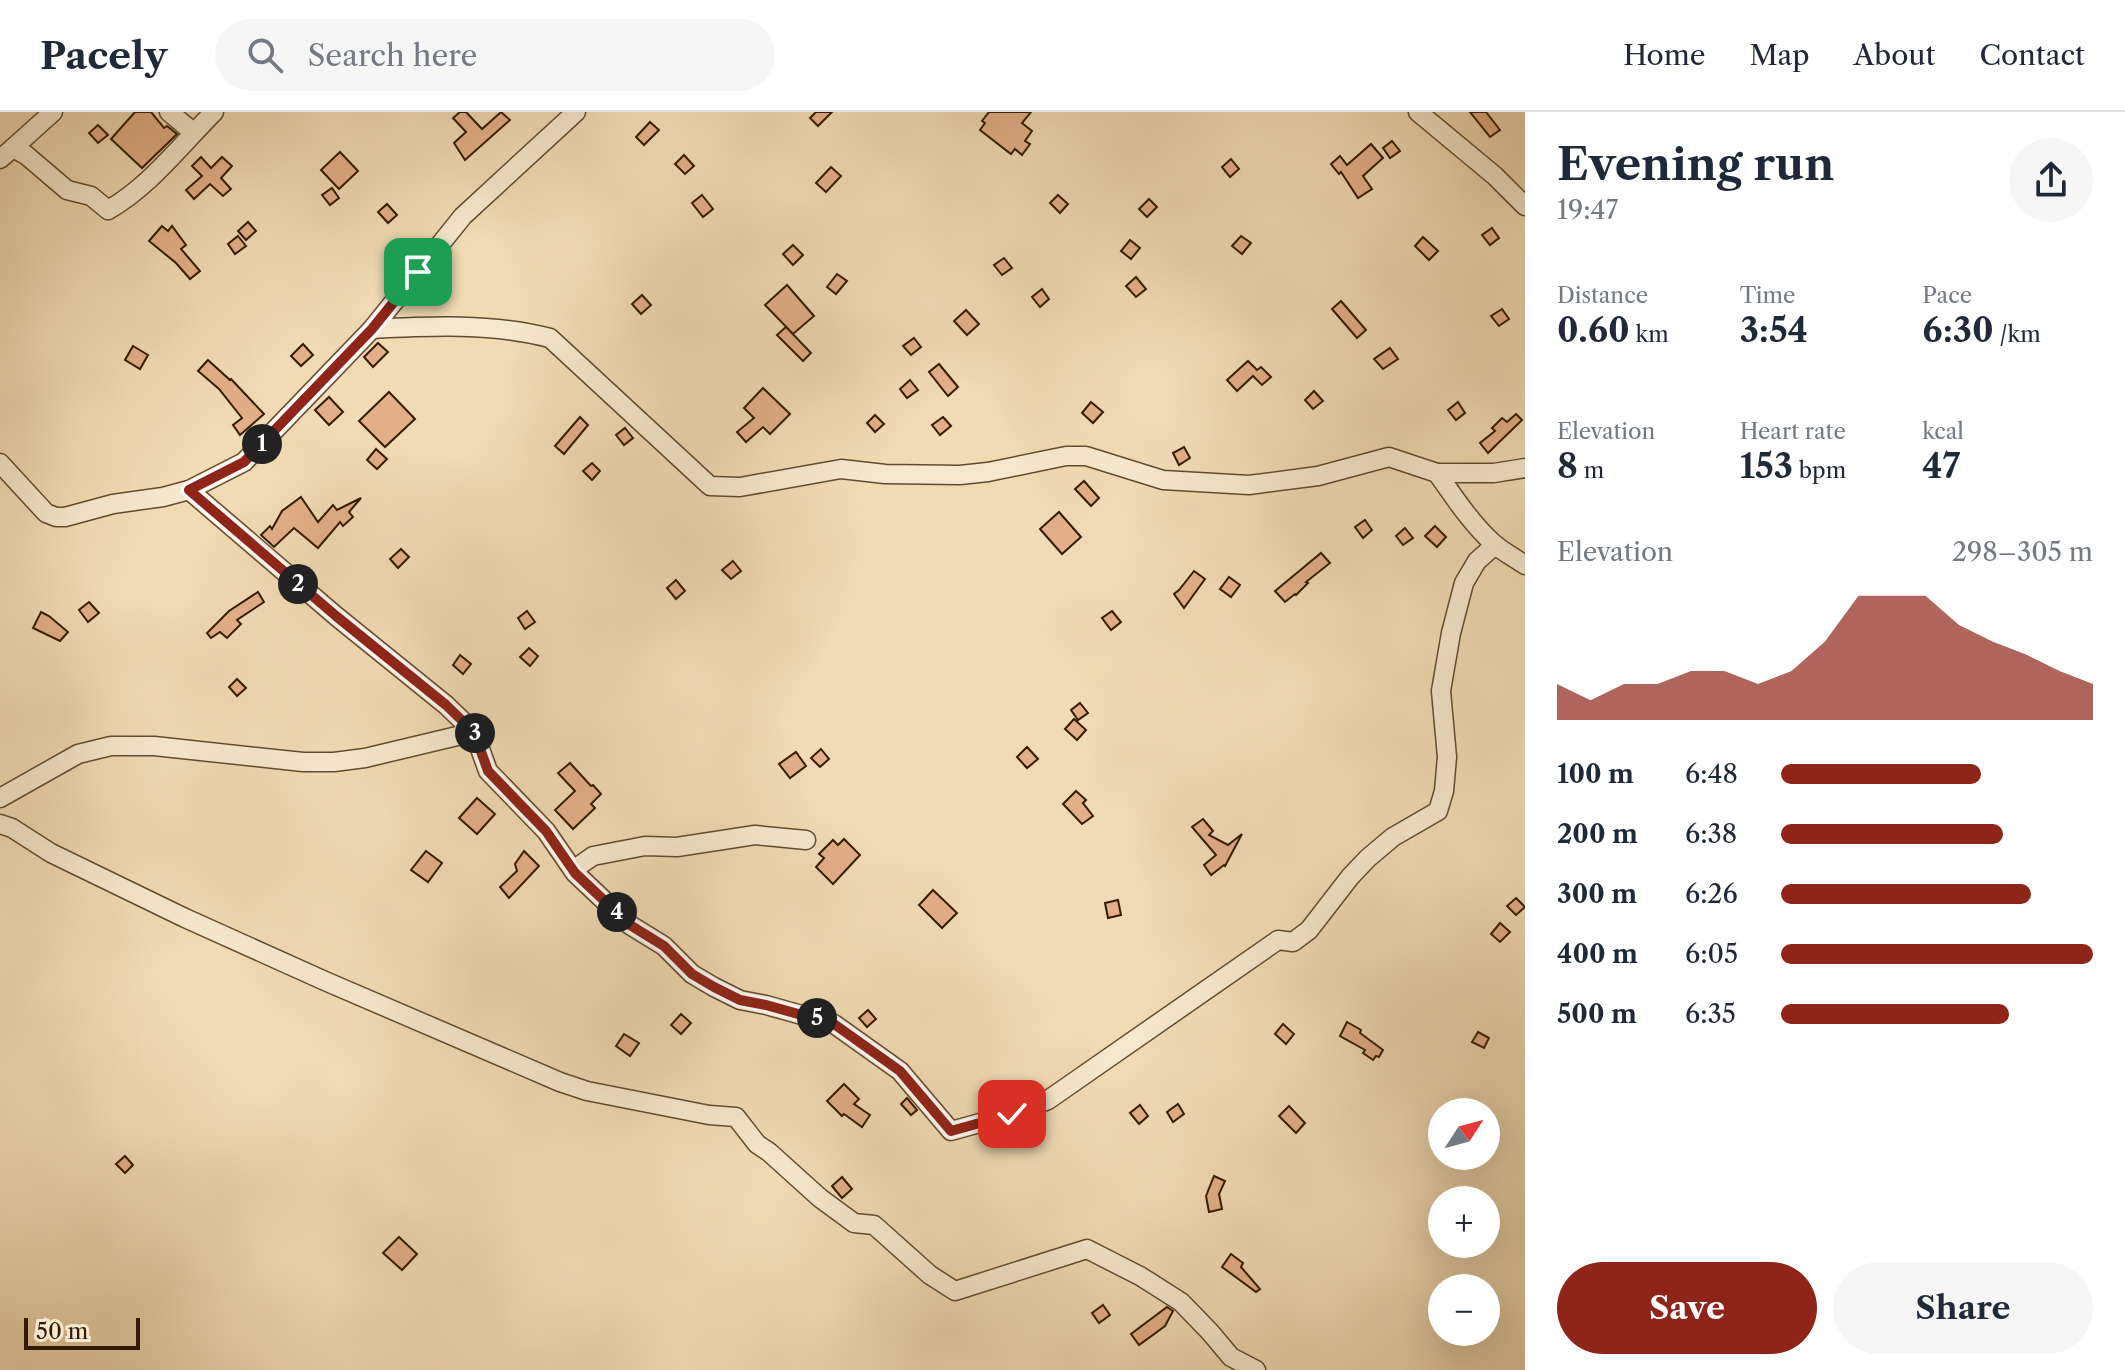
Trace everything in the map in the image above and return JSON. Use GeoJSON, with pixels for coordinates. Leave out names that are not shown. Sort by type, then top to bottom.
{"type":"FeatureCollection","features":[{"type":"Feature","properties":{"kind":"street"},"geometry":{"type":"LineString","coordinates":[[6,154],[53,112]]}},
{"type":"Feature","properties":{"kind":"street"},"geometry":{"type":"LineString","coordinates":[[169,112],[193,132]]}},
{"type":"Feature","properties":{"kind":"street"},"geometry":{"type":"LineString","coordinates":[[6,154],[26,155],[67,190],[91,196],[108,210],[154,173],[214,112]]}},
{"type":"Feature","properties":{"kind":"street"},"geometry":{"type":"LineString","coordinates":[[0,463],[36,505],[46,513],[65,517],[113,504],[189,490],[244,462],[372,329],[463,216],[576,112]]}},
{"type":"Feature","properties":{"kind":"street"},"geometry":{"type":"LineString","coordinates":[[1418,112],[1495,176],[1525,206]]}},
{"type":"Feature","properties":{"kind":"street"},"geometry":{"type":"LineString","coordinates":[[372,329],[432,325],[522,331],[550,338],[710,486],[740,487],[841,469],[885,474],[960,475],[1066,456],[1086,456],[1163,480],[1249,485],[1318,476],[1389,457],[1437,473],[1494,473],[1525,468]]}},
{"type":"Feature","properties":{"kind":"street"},"geometry":{"type":"LineString","coordinates":[[1437,473],[1458,503],[1495,545],[1525,565]]}},
{"type":"Feature","properties":{"kind":"street"},"geometry":{"type":"LineString","coordinates":[[189,490],[446,705],[474,732],[488,771],[546,831],[573,870],[630,925],[664,946],[692,974],[740,1000],[834,1024],[900,1071],[951,1131],[1048,1100],[1278,940],[1293,942],[1309,930],[1368,858],[1393,837],[1438,811],[1444,791],[1447,757],[1441,691],[1451,633],[1464,583],[1477,561],[1495,545]]}},
{"type":"Feature","properties":{"kind":"street"},"geometry":{"type":"LineString","coordinates":[[0,798],[78,754],[111,746],[154,746],[303,762],[334,762],[365,758],[474,732]]}},
{"type":"Feature","properties":{"kind":"street"},"geometry":{"type":"LineString","coordinates":[[0,824],[12,828],[51,853],[185,918],[560,1082],[617,1097],[709,1115],[736,1117],[757,1144],[820,1198],[854,1223],[874,1225],[930,1275],[955,1291],[1087,1249],[1140,1276],[1181,1302],[1231,1357],[1256,1370]]}},
{"type":"Feature","properties":{"kind":"street"},"geometry":{"type":"LineString","coordinates":[[573,870],[593,856],[645,846],[677,847],[755,835],[806,840]]}},
{"type":"Feature","properties":{"kind":"building"},"geometry":{"type":"Polygon","coordinates":[[[135,112],[151,112],[164,128],[167,126],[177,134],[142,168],[111,139],[135,112]]]}},
{"type":"Feature","properties":{"kind":"building"},"geometry":{"type":"Polygon","coordinates":[[[460,112],[466,112],[482,129],[501,112],[510,120],[465,160],[454,143],[466,132],[453,118],[460,112]]]}},
{"type":"Feature","properties":{"kind":"building"},"geometry":{"type":"Polygon","coordinates":[[[816,112],[832,112],[818,126],[810,118],[816,112]]]}},
{"type":"Feature","properties":{"kind":"building"},"geometry":{"type":"Polygon","coordinates":[[[989,112],[1031,112],[1022,123],[1032,131],[1025,141],[1030,144],[1022,155],[1015,149],[1011,154],[980,130],[989,112]]]}},
{"type":"Feature","properties":{"kind":"building"},"geometry":{"type":"Polygon","coordinates":[[[1470,112],[1486,112],[1500,130],[1490,137],[1470,112]]]}},
{"type":"Feature","properties":{"kind":"building"},"geometry":{"type":"Polygon","coordinates":[[[650,122],[659,130],[644,145],[636,137],[650,122]]]}},
{"type":"Feature","properties":{"kind":"building"},"geometry":{"type":"Polygon","coordinates":[[[98,125],[108,135],[98,143],[89,133],[98,125]]]}},
{"type":"Feature","properties":{"kind":"building"},"geometry":{"type":"Polygon","coordinates":[[[1392,141],[1400,151],[1390,158],[1383,148],[1392,141]]]}},
{"type":"Feature","properties":{"kind":"building"},"geometry":{"type":"Polygon","coordinates":[[[1371,144],[1383,158],[1363,176],[1372,189],[1358,198],[1341,172],[1339,174],[1331,164],[1340,156],[1347,165],[1371,144]]]}},
{"type":"Feature","properties":{"kind":"building"},"geometry":{"type":"Polygon","coordinates":[[[340,152],[358,171],[339,189],[321,170],[340,152]]]}},
{"type":"Feature","properties":{"kind":"building"},"geometry":{"type":"Polygon","coordinates":[[[684,155],[694,166],[685,174],[675,164],[684,155]]]}},
{"type":"Feature","properties":{"kind":"building"},"geometry":{"type":"Polygon","coordinates":[[[201,157],[211,168],[222,157],[232,166],[221,178],[231,189],[223,196],[210,184],[194,199],[186,190],[202,176],[192,166],[201,157]]]}},
{"type":"Feature","properties":{"kind":"building"},"geometry":{"type":"Polygon","coordinates":[[[1231,159],[1239,169],[1230,177],[1222,167],[1231,159]]]}},
{"type":"Feature","properties":{"kind":"building"},"geometry":{"type":"Polygon","coordinates":[[[831,167],[841,176],[826,192],[816,183],[831,167]]]}},
{"type":"Feature","properties":{"kind":"building"},"geometry":{"type":"Polygon","coordinates":[[[332,188],[339,198],[330,205],[322,195],[332,188]]]}},
{"type":"Feature","properties":{"kind":"building"},"geometry":{"type":"Polygon","coordinates":[[[702,195],[713,209],[703,217],[692,203],[702,195]]]}},
{"type":"Feature","properties":{"kind":"building"},"geometry":{"type":"Polygon","coordinates":[[[1058,195],[1068,204],[1060,213],[1050,203],[1058,195]]]}},
{"type":"Feature","properties":{"kind":"building"},"geometry":{"type":"Polygon","coordinates":[[[1149,199],[1157,207],[1147,217],[1139,209],[1149,199]]]}},
{"type":"Feature","properties":{"kind":"building"},"geometry":{"type":"Polygon","coordinates":[[[387,204],[397,215],[388,223],[378,212],[387,204]]]}},
{"type":"Feature","properties":{"kind":"building"},"geometry":{"type":"Polygon","coordinates":[[[248,222],[256,231],[246,240],[238,231],[248,222]]]}},
{"type":"Feature","properties":{"kind":"building"},"geometry":{"type":"Polygon","coordinates":[[[162,226],[168,231],[172,226],[186,245],[181,249],[200,271],[190,279],[149,241],[162,226]]]}},
{"type":"Feature","properties":{"kind":"building"},"geometry":{"type":"Polygon","coordinates":[[[1492,228],[1499,238],[1490,245],[1482,235],[1492,228]]]}},
{"type":"Feature","properties":{"kind":"building"},"geometry":{"type":"Polygon","coordinates":[[[238,236],[246,246],[235,254],[228,244],[238,236]]]}},
{"type":"Feature","properties":{"kind":"building"},"geometry":{"type":"Polygon","coordinates":[[[1241,236],[1251,243],[1242,254],[1232,246],[1241,236]]]}},
{"type":"Feature","properties":{"kind":"building"},"geometry":{"type":"Polygon","coordinates":[[[1423,237],[1438,251],[1429,260],[1415,246],[1423,237]]]}},
{"type":"Feature","properties":{"kind":"building"},"geometry":{"type":"Polygon","coordinates":[[[1130,240],[1140,248],[1131,259],[1121,251],[1130,240]]]}},
{"type":"Feature","properties":{"kind":"building"},"geometry":{"type":"Polygon","coordinates":[[[793,245],[803,255],[793,265],[783,254],[793,245]]]}},
{"type":"Feature","properties":{"kind":"building"},"geometry":{"type":"Polygon","coordinates":[[[1004,258],[1012,268],[1002,275],[994,265],[1004,258]]]}},
{"type":"Feature","properties":{"kind":"building"},"geometry":{"type":"Polygon","coordinates":[[[837,274],[847,281],[836,294],[827,287],[837,274]]]}},
{"type":"Feature","properties":{"kind":"building"},"geometry":{"type":"Polygon","coordinates":[[[1136,277],[1146,289],[1136,297],[1126,286],[1136,277]]]}},
{"type":"Feature","properties":{"kind":"building"},"geometry":{"type":"Polygon","coordinates":[[[787,285],[814,316],[793,334],[765,305],[787,285]]]}},
{"type":"Feature","properties":{"kind":"building"},"geometry":{"type":"Polygon","coordinates":[[[1042,289],[1049,299],[1040,307],[1032,297],[1042,289]]]}},
{"type":"Feature","properties":{"kind":"building"},"geometry":{"type":"Polygon","coordinates":[[[642,295],[651,305],[641,314],[632,304],[642,295]]]}},
{"type":"Feature","properties":{"kind":"building"},"geometry":{"type":"Polygon","coordinates":[[[1341,301],[1366,330],[1357,338],[1332,309],[1341,301]]]}},
{"type":"Feature","properties":{"kind":"building"},"geometry":{"type":"Polygon","coordinates":[[[1502,309],[1509,319],[1499,326],[1491,316],[1502,309]]]}},
{"type":"Feature","properties":{"kind":"building"},"geometry":{"type":"Polygon","coordinates":[[[966,310],[979,324],[967,335],[954,321],[966,310]]]}},
{"type":"Feature","properties":{"kind":"building"},"geometry":{"type":"Polygon","coordinates":[[[786,327],[811,353],[803,361],[777,335],[786,327]]]}},
{"type":"Feature","properties":{"kind":"building"},"geometry":{"type":"Polygon","coordinates":[[[914,338],[921,347],[911,355],[903,346],[914,338]]]}},
{"type":"Feature","properties":{"kind":"building"},"geometry":{"type":"Polygon","coordinates":[[[378,343],[388,352],[373,367],[364,357],[378,343]]]}},
{"type":"Feature","properties":{"kind":"building"},"geometry":{"type":"Polygon","coordinates":[[[303,344],[313,355],[301,366],[291,356],[303,344]]]}},
{"type":"Feature","properties":{"kind":"building"},"geometry":{"type":"Polygon","coordinates":[[[133,346],[148,355],[140,369],[125,360],[133,346]]]}},
{"type":"Feature","properties":{"kind":"building"},"geometry":{"type":"Polygon","coordinates":[[[1390,348],[1398,359],[1383,369],[1374,359],[1390,348]]]}},
{"type":"Feature","properties":{"kind":"building"},"geometry":{"type":"Polygon","coordinates":[[[208,360],[264,414],[240,435],[233,425],[242,418],[219,389],[198,371],[208,360]]]}},
{"type":"Feature","properties":{"kind":"building"},"geometry":{"type":"Polygon","coordinates":[[[1248,361],[1257,370],[1261,367],[1271,377],[1262,385],[1253,376],[1237,391],[1227,380],[1248,361]]]}},
{"type":"Feature","properties":{"kind":"building"},"geometry":{"type":"Polygon","coordinates":[[[939,364],[958,387],[948,396],[929,372],[939,364]]]}},
{"type":"Feature","properties":{"kind":"building"},"geometry":{"type":"Polygon","coordinates":[[[910,380],[918,390],[907,398],[900,389],[910,380]]]}},
{"type":"Feature","properties":{"kind":"building"},"geometry":{"type":"Polygon","coordinates":[[[763,388],[790,414],[770,434],[763,427],[746,442],[737,432],[754,418],[744,408],[763,388]]]}},
{"type":"Feature","properties":{"kind":"building"},"geometry":{"type":"Polygon","coordinates":[[[1314,391],[1323,401],[1313,409],[1305,400],[1314,391]]]}},
{"type":"Feature","properties":{"kind":"building"},"geometry":{"type":"Polygon","coordinates":[[[389,392],[415,419],[385,447],[359,421],[389,392]]]}},
{"type":"Feature","properties":{"kind":"building"},"geometry":{"type":"Polygon","coordinates":[[[329,397],[343,412],[329,425],[315,410],[329,397]]]}},
{"type":"Feature","properties":{"kind":"building"},"geometry":{"type":"Polygon","coordinates":[[[1091,402],[1103,412],[1093,423],[1082,413],[1091,402]]]}},
{"type":"Feature","properties":{"kind":"building"},"geometry":{"type":"Polygon","coordinates":[[[1458,402],[1465,413],[1456,420],[1448,410],[1458,402]]]}},
{"type":"Feature","properties":{"kind":"building"},"geometry":{"type":"Polygon","coordinates":[[[1516,414],[1522,420],[1488,453],[1480,443],[1495,431],[1492,428],[1502,418],[1507,422],[1516,414]]]}},
{"type":"Feature","properties":{"kind":"building"},"geometry":{"type":"Polygon","coordinates":[[[875,415],[884,424],[875,432],[867,423],[875,415]]]}},
{"type":"Feature","properties":{"kind":"building"},"geometry":{"type":"Polygon","coordinates":[[[580,417],[588,425],[564,454],[555,446],[580,417]]]}},
{"type":"Feature","properties":{"kind":"building"},"geometry":{"type":"Polygon","coordinates":[[[943,417],[951,426],[940,435],[932,425],[943,417]]]}},
{"type":"Feature","properties":{"kind":"building"},"geometry":{"type":"Polygon","coordinates":[[[625,428],[633,438],[624,445],[616,435],[625,428]]]}},
{"type":"Feature","properties":{"kind":"building"},"geometry":{"type":"Polygon","coordinates":[[[1184,447],[1190,458],[1179,465],[1173,453],[1184,447]]]}},
{"type":"Feature","properties":{"kind":"building"},"geometry":{"type":"Polygon","coordinates":[[[376,449],[387,459],[377,469],[367,460],[376,449]]]}},
{"type":"Feature","properties":{"kind":"building"},"geometry":{"type":"Polygon","coordinates":[[[592,463],[600,471],[592,480],[583,471],[592,463]]]}},
{"type":"Feature","properties":{"kind":"building"},"geometry":{"type":"Polygon","coordinates":[[[1084,481],[1099,498],[1091,506],[1075,489],[1084,481]]]}},
{"type":"Feature","properties":{"kind":"building"},"geometry":{"type":"Polygon","coordinates":[[[301,497],[318,522],[333,505],[337,510],[361,498],[349,512],[353,517],[343,526],[340,522],[318,548],[294,528],[274,547],[261,535],[270,526],[272,529],[282,511],[301,497]]]}},
{"type":"Feature","properties":{"kind":"building"},"geometry":{"type":"Polygon","coordinates":[[[1059,512],[1081,537],[1062,554],[1040,529],[1059,512]]]}},
{"type":"Feature","properties":{"kind":"building"},"geometry":{"type":"Polygon","coordinates":[[[1365,520],[1372,530],[1363,538],[1355,527],[1365,520]]]}},
{"type":"Feature","properties":{"kind":"building"},"geometry":{"type":"Polygon","coordinates":[[[1435,526],[1446,537],[1437,547],[1425,536],[1435,526]]]}},
{"type":"Feature","properties":{"kind":"building"},"geometry":{"type":"Polygon","coordinates":[[[1405,528],[1413,538],[1403,545],[1396,536],[1405,528]]]}},
{"type":"Feature","properties":{"kind":"building"},"geometry":{"type":"Polygon","coordinates":[[[401,549],[409,557],[398,568],[390,559],[401,549]]]}},
{"type":"Feature","properties":{"kind":"building"},"geometry":{"type":"Polygon","coordinates":[[[1321,553],[1330,563],[1285,602],[1275,591],[1321,553]]]}},
{"type":"Feature","properties":{"kind":"building"},"geometry":{"type":"Polygon","coordinates":[[[733,561],[741,571],[731,579],[722,570],[733,561]]]}},
{"type":"Feature","properties":{"kind":"building"},"geometry":{"type":"Polygon","coordinates":[[[1194,571],[1205,579],[1184,608],[1174,594],[1194,571]]]}},
{"type":"Feature","properties":{"kind":"building"},"geometry":{"type":"Polygon","coordinates":[[[1229,577],[1240,585],[1231,597],[1220,589],[1229,577]]]}},
{"type":"Feature","properties":{"kind":"building"},"geometry":{"type":"Polygon","coordinates":[[[676,580],[685,591],[676,599],[667,588],[676,580]]]}},
{"type":"Feature","properties":{"kind":"building"},"geometry":{"type":"Polygon","coordinates":[[[258,592],[264,602],[237,620],[241,624],[227,638],[220,632],[211,638],[207,633],[229,611],[258,592]]]}},
{"type":"Feature","properties":{"kind":"building"},"geometry":{"type":"Polygon","coordinates":[[[89,602],[99,613],[88,622],[79,610],[89,602]]]}},
{"type":"Feature","properties":{"kind":"building"},"geometry":{"type":"Polygon","coordinates":[[[527,611],[535,622],[525,629],[518,618],[527,611]]]}},
{"type":"Feature","properties":{"kind":"building"},"geometry":{"type":"Polygon","coordinates":[[[1112,611],[1121,622],[1111,630],[1102,618],[1112,611]]]}},
{"type":"Feature","properties":{"kind":"building"},"geometry":{"type":"Polygon","coordinates":[[[41,612],[68,632],[60,641],[33,628],[41,612]]]}},
{"type":"Feature","properties":{"kind":"building"},"geometry":{"type":"Polygon","coordinates":[[[529,648],[538,656],[530,666],[520,657],[529,648]]]}},
{"type":"Feature","properties":{"kind":"building"},"geometry":{"type":"Polygon","coordinates":[[[460,655],[471,664],[463,674],[453,665],[460,655]]]}},
{"type":"Feature","properties":{"kind":"building"},"geometry":{"type":"Polygon","coordinates":[[[237,679],[246,688],[237,696],[229,687],[237,679]]]}},
{"type":"Feature","properties":{"kind":"building"},"geometry":{"type":"Polygon","coordinates":[[[1080,703],[1088,713],[1078,720],[1071,710],[1080,703]]]}},
{"type":"Feature","properties":{"kind":"building"},"geometry":{"type":"Polygon","coordinates":[[[1074,719],[1086,730],[1077,740],[1065,729],[1074,719]]]}},
{"type":"Feature","properties":{"kind":"building"},"geometry":{"type":"Polygon","coordinates":[[[1027,747],[1038,759],[1027,768],[1017,757],[1027,747]]]}},
{"type":"Feature","properties":{"kind":"building"},"geometry":{"type":"Polygon","coordinates":[[[821,749],[829,759],[820,767],[811,758],[821,749]]]}},
{"type":"Feature","properties":{"kind":"building"},"geometry":{"type":"Polygon","coordinates":[[[796,752],[806,766],[790,778],[779,764],[796,752]]]}},
{"type":"Feature","properties":{"kind":"building"},"geometry":{"type":"Polygon","coordinates":[[[570,763],[601,794],[591,804],[595,808],[573,829],[555,810],[575,791],[558,773],[570,763]]]}},
{"type":"Feature","properties":{"kind":"building"},"geometry":{"type":"Polygon","coordinates":[[[1076,791],[1086,800],[1083,803],[1093,816],[1082,824],[1063,804],[1076,791]]]}},
{"type":"Feature","properties":{"kind":"building"},"geometry":{"type":"Polygon","coordinates":[[[477,798],[495,814],[477,834],[459,818],[477,798]]]}},
{"type":"Feature","properties":{"kind":"building"},"geometry":{"type":"Polygon","coordinates":[[[1203,819],[1213,831],[1209,835],[1228,845],[1242,834],[1225,866],[1211,875],[1204,865],[1216,855],[1192,827],[1203,819]]]}},
{"type":"Feature","properties":{"kind":"building"},"geometry":{"type":"Polygon","coordinates":[[[844,839],[860,855],[833,884],[816,867],[824,858],[819,854],[833,840],[838,845],[844,839]]]}},
{"type":"Feature","properties":{"kind":"building"},"geometry":{"type":"Polygon","coordinates":[[[426,851],[442,863],[428,882],[411,870],[426,851]]]}},
{"type":"Feature","properties":{"kind":"building"},"geometry":{"type":"Polygon","coordinates":[[[524,851],[539,866],[509,898],[500,887],[517,871],[515,864],[524,851]]]}},
{"type":"Feature","properties":{"kind":"building"},"geometry":{"type":"Polygon","coordinates":[[[933,890],[957,913],[942,928],[919,905],[933,890]]]}},
{"type":"Feature","properties":{"kind":"building"},"geometry":{"type":"Polygon","coordinates":[[[1516,898],[1525,907],[1516,915],[1507,906],[1516,898]]]}},
{"type":"Feature","properties":{"kind":"building"},"geometry":{"type":"Polygon","coordinates":[[[1118,900],[1121,915],[1108,918],[1105,903],[1118,900]]]}},
{"type":"Feature","properties":{"kind":"building"},"geometry":{"type":"Polygon","coordinates":[[[1500,923],[1510,932],[1500,942],[1491,934],[1500,923]]]}},
{"type":"Feature","properties":{"kind":"building"},"geometry":{"type":"Polygon","coordinates":[[[868,1010],[876,1019],[867,1027],[859,1018],[868,1010]]]}},
{"type":"Feature","properties":{"kind":"building"},"geometry":{"type":"Polygon","coordinates":[[[681,1014],[691,1023],[681,1034],[671,1025],[681,1014]]]}},
{"type":"Feature","properties":{"kind":"building"},"geometry":{"type":"Polygon","coordinates":[[[1347,1022],[1383,1050],[1379,1057],[1373,1060],[1363,1053],[1365,1050],[1340,1036],[1347,1022]]]}},
{"type":"Feature","properties":{"kind":"building"},"geometry":{"type":"Polygon","coordinates":[[[1283,1024],[1294,1034],[1286,1044],[1275,1034],[1283,1024]]]}},
{"type":"Feature","properties":{"kind":"building"},"geometry":{"type":"Polygon","coordinates":[[[1478,1032],[1489,1038],[1484,1048],[1472,1042],[1478,1032]]]}},
{"type":"Feature","properties":{"kind":"building"},"geometry":{"type":"Polygon","coordinates":[[[624,1034],[639,1043],[630,1056],[616,1046],[624,1034]]]}},
{"type":"Feature","properties":{"kind":"building"},"geometry":{"type":"Polygon","coordinates":[[[844,1084],[859,1099],[854,1104],[870,1115],[862,1127],[844,1114],[842,1116],[827,1101],[844,1084]]]}},
{"type":"Feature","properties":{"kind":"building"},"geometry":{"type":"Polygon","coordinates":[[[907,1098],[917,1110],[911,1115],[901,1104],[907,1098]]]}},
{"type":"Feature","properties":{"kind":"building"},"geometry":{"type":"Polygon","coordinates":[[[1178,1104],[1184,1114],[1173,1122],[1167,1112],[1178,1104]]]}},
{"type":"Feature","properties":{"kind":"building"},"geometry":{"type":"Polygon","coordinates":[[[1140,1105],[1148,1116],[1139,1124],[1130,1113],[1140,1105]]]}},
{"type":"Feature","properties":{"kind":"building"},"geometry":{"type":"Polygon","coordinates":[[[1289,1106],[1305,1123],[1296,1133],[1279,1116],[1289,1106]]]}},
{"type":"Feature","properties":{"kind":"building"},"geometry":{"type":"Polygon","coordinates":[[[125,1156],[133,1165],[125,1173],[116,1164],[125,1156]]]}},
{"type":"Feature","properties":{"kind":"building"},"geometry":{"type":"Polygon","coordinates":[[[1214,1176],[1225,1181],[1219,1194],[1222,1209],[1209,1212],[1206,1196],[1214,1176]]]}},
{"type":"Feature","properties":{"kind":"building"},"geometry":{"type":"Polygon","coordinates":[[[842,1177],[852,1189],[842,1198],[832,1186],[842,1177]]]}},
{"type":"Feature","properties":{"kind":"building"},"geometry":{"type":"Polygon","coordinates":[[[399,1237],[417,1254],[402,1270],[383,1253],[399,1237]]]}},
{"type":"Feature","properties":{"kind":"building"},"geometry":{"type":"Polygon","coordinates":[[[1231,1254],[1243,1263],[1241,1267],[1260,1289],[1256,1292],[1222,1267],[1231,1254]]]}},
{"type":"Feature","properties":{"kind":"building"},"geometry":{"type":"Polygon","coordinates":[[[1103,1305],[1110,1315],[1099,1323],[1092,1313],[1103,1305]]]}},
{"type":"Feature","properties":{"kind":"building"},"geometry":{"type":"Polygon","coordinates":[[[1167,1307],[1173,1311],[1165,1326],[1139,1345],[1131,1334],[1167,1307]]]}},
{"type":"Feature","properties":{"kind":"route"},"geometry":{"type":"LineString","coordinates":[[418,272],[372,329],[244,462],[189,490],[446,705],[474,732],[488,771],[546,831],[575,873],[630,925],[664,946],[692,974],[740,1000],[834,1024],[900,1071],[951,1131],[1012,1114]]}}]}
